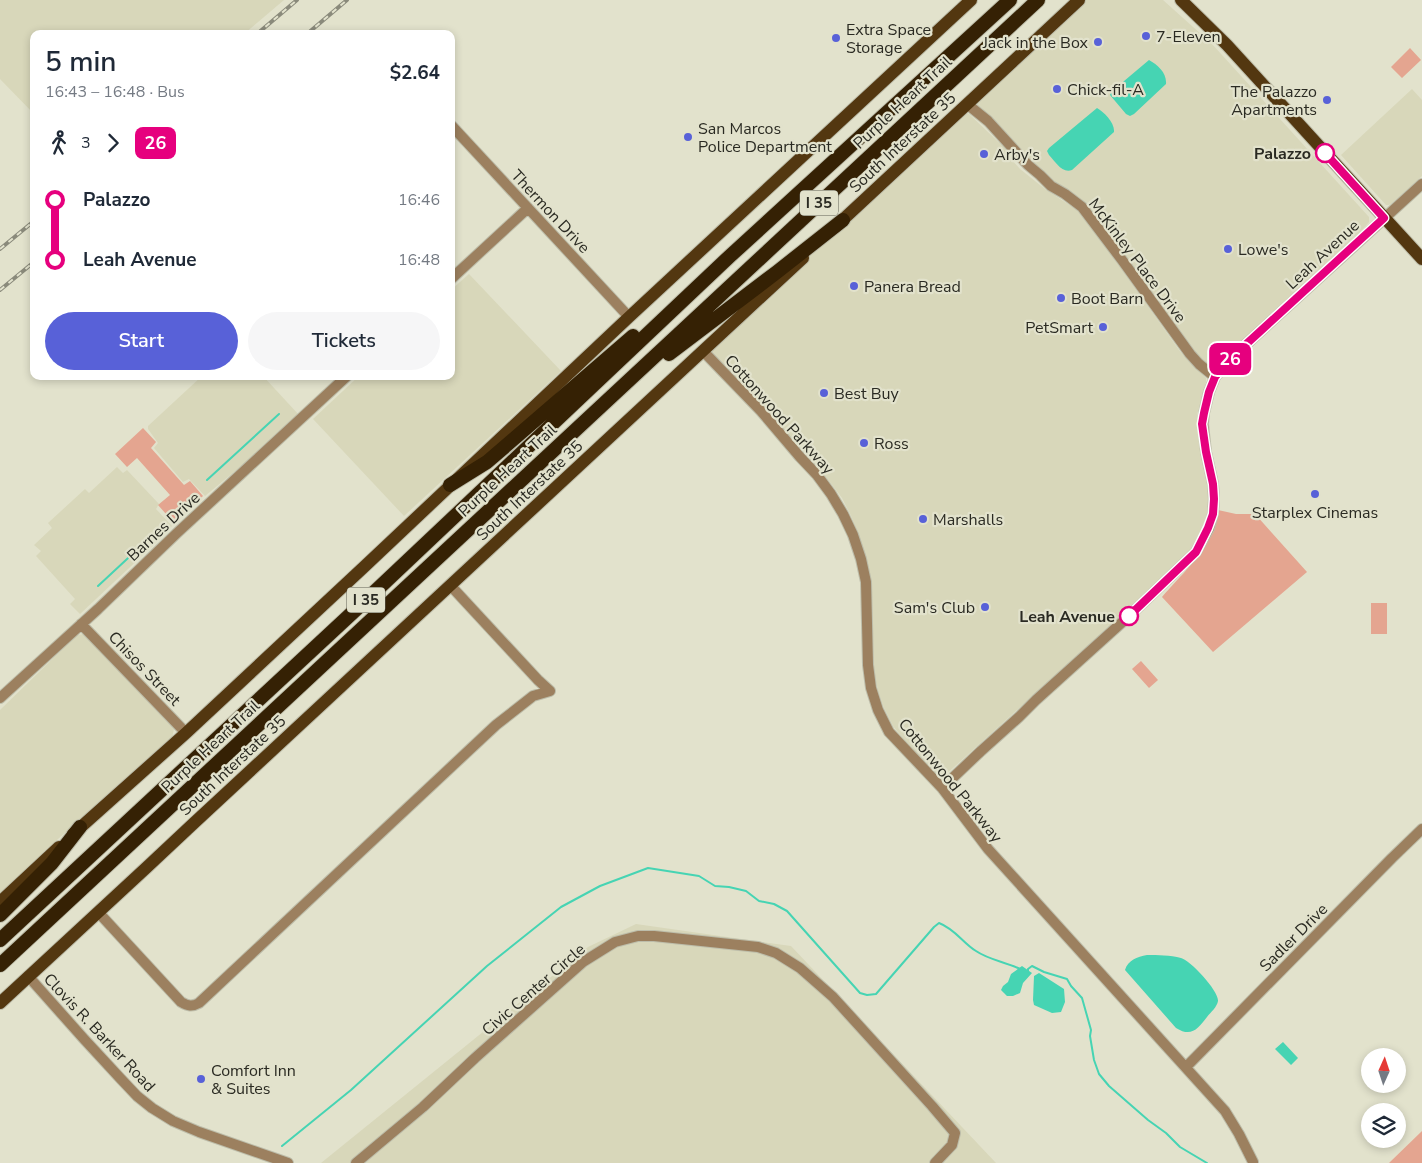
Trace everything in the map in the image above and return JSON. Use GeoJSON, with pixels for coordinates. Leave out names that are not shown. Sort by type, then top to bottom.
{"type":"FeatureCollection","features":[{"type":"Feature","properties":{"kind":"highway","name":"Purple Heart Trail"},"geometry":{"type":"LineString","coordinates":[[0,940],[365,601],[730,256],[1010,0]]}},
{"type":"Feature","properties":{"kind":"highway","name":"Purple Heart Trail"},"geometry":{"type":"LineString","coordinates":[[0,965],[1038,0]]}},
{"type":"Feature","properties":{"kind":"highway"},"geometry":{"type":"LineString","coordinates":[[601,406],[843,220]]}},
{"type":"Feature","properties":{"kind":"highway"},"geometry":{"type":"LineString","coordinates":[[450,485],[487,462],[703,275],[730,256]]}},
{"type":"Feature","properties":{"kind":"highway"},"geometry":{"type":"LineString","coordinates":[[0,915],[52,863],[80,827]]}},
{"type":"Feature","properties":{"kind":"main road"},"geometry":{"type":"LineString","coordinates":[[0,902],[80,827],[186,733],[629,317],[971,0]]}},
{"type":"Feature","properties":{"kind":"main road","name":"South Interstate 35"},"geometry":{"type":"LineString","coordinates":[[0,1003],[775,285],[1079,0]]}},
{"type":"Feature","properties":{"kind":"main road"},"geometry":{"type":"LineString","coordinates":[[1181,0],[1227,45],[1422,259]]}},
{"type":"Feature","properties":{"kind":"street","name":"McKinley Place Drive"},"geometry":{"type":"LineString","coordinates":[[967,104],[988,121],[1028,165],[1051,186],[1065,194],[1082,208],[1190,354],[1215,377]]}},
{"type":"Feature","properties":{"kind":"street","name":"Thermon Drive"},"geometry":{"type":"LineString","coordinates":[[455,129],[629,317]]}},
{"type":"Feature","properties":{"kind":"street","name":"Leah Avenue"},"geometry":{"type":"LineString","coordinates":[[942,788],[1196,552],[1213,514],[1213,484],[1202,424],[1209,392],[1215,377],[1231,358],[1422,184]]}},
{"type":"Feature","properties":{"kind":"street"},"geometry":{"type":"LineString","coordinates":[[455,275],[528,208]]}},
{"type":"Feature","properties":{"kind":"street","name":"Cottonwood Parkway"},"geometry":{"type":"LineString","coordinates":[[703,350],[761,411],[817,475],[844,514],[861,559],[866,582],[868,665],[871,688],[878,710],[890,732],[942,788],[988,849],[1225,1111],[1253,1162]]}},
{"type":"Feature","properties":{"kind":"street","name":"Barnes Drive"},"geometry":{"type":"LineString","coordinates":[[0,698],[344,380]]}},
{"type":"Feature","properties":{"kind":"street"},"geometry":{"type":"LineString","coordinates":[[98,912],[181,1002],[187,1006],[194,1006],[496,725],[533,696],[550,691],[450,585]]}},
{"type":"Feature","properties":{"kind":"street","name":"Chisos Street"},"geometry":{"type":"LineString","coordinates":[[82,624],[186,733]]}},
{"type":"Feature","properties":{"kind":"street","name":"Sadler Drive"},"geometry":{"type":"LineString","coordinates":[[1186,1067],[1422,829]]}},
{"type":"Feature","properties":{"kind":"street","name":"Civic Center Circle"},"geometry":{"type":"LineString","coordinates":[[356,1163],[423,1107],[583,962],[615,942],[638,936],[654,936],[758,947],[776,953],[800,968],[833,997],[932,1106],[954,1133],[952,1145],[934,1163]]}},
{"type":"Feature","properties":{"kind":"street","name":"Clovis R. Barker Road"},"geometry":{"type":"LineString","coordinates":[[28,976],[114,1072],[137,1096],[152,1108],[173,1121],[190,1128],[288,1163]]}},
{"type":"Feature","properties":{"kind":"shaded area"},"geometry":{"type":"Polygon","coordinates":[[[0,0],[284,0],[249,30],[30,30],[30,110],[0,79],[0,0]]]}},
{"type":"Feature","properties":{"kind":"shaded area"},"geometry":{"type":"Polygon","coordinates":[[[1085,0],[1163,0],[1212,44],[1369,217],[1369,222],[1365,227],[1216,366],[1205,362],[1190,346],[1095,214],[1080,198],[1041,173],[978,107],[977,103],[1085,0]]]}},
{"type":"Feature","properties":{"kind":"shaded area"},"geometry":{"type":"Polygon","coordinates":[[[1410,48],[1421,60],[1402,78],[1391,67],[1410,48]]]}},
{"type":"Feature","properties":{"kind":"shaded area"},"geometry":{"type":"Polygon","coordinates":[[[1412,89],[1422,100],[1422,176],[1392,203],[1386,205],[1341,155],[1412,89]]]}},
{"type":"Feature","properties":{"kind":"shaded area"},"geometry":{"type":"Polygon","coordinates":[[[966,113],[1008,151],[1010,158],[1020,169],[1045,189],[1077,210],[1086,219],[1179,350],[1206,378],[1197,415],[1199,445],[1209,498],[1207,513],[1201,531],[1191,549],[1103,632],[942,778],[935,774],[905,741],[893,726],[884,708],[874,672],[872,592],[869,570],[859,535],[842,498],[829,481],[714,356],[712,349],[882,188],[966,113]]]}},
{"type":"Feature","properties":{"kind":"shaded area"},"geometry":{"type":"Polygon","coordinates":[[[469,274],[561,371],[404,516],[313,419],[355,380],[455,380],[455,286],[469,274]]]}},
{"type":"Feature","properties":{"kind":"shaded area"},"geometry":{"type":"Polygon","coordinates":[[[198,380],[267,380],[299,415],[270,442],[205,496],[189,479],[183,482],[154,448],[158,443],[148,429],[148,426],[198,380]]]}},
{"type":"Feature","properties":{"kind":"shaded area"},"geometry":{"type":"Polygon","coordinates":[[[143,428],[156,442],[151,448],[184,485],[190,481],[203,496],[174,523],[158,505],[170,495],[137,458],[127,467],[115,454],[143,428]]]}},
{"type":"Feature","properties":{"kind":"shaded area"},"geometry":{"type":"Polygon","coordinates":[[[117,467],[123,473],[127,470],[159,504],[156,509],[172,526],[80,614],[70,604],[75,599],[36,556],[41,551],[34,545],[52,528],[48,523],[85,489],[89,493],[117,467]]]}},
{"type":"Feature","properties":{"kind":"shaded area"},"geometry":{"type":"Polygon","coordinates":[[[1218,510],[1236,514],[1256,515],[1307,572],[1213,652],[1162,597],[1190,565],[1209,539],[1218,510]]]}},
{"type":"Feature","properties":{"kind":"shaded area"},"geometry":{"type":"Polygon","coordinates":[[[1371,603],[1387,603],[1387,634],[1371,634],[1371,603]]]}},
{"type":"Feature","properties":{"kind":"shaded area"},"geometry":{"type":"Polygon","coordinates":[[[84,634],[174,729],[172,738],[49,847],[0,894],[0,710],[77,635],[84,634]]]}},
{"type":"Feature","properties":{"kind":"shaded area"},"geometry":{"type":"Polygon","coordinates":[[[1141,661],[1158,680],[1149,688],[1132,669],[1141,661]]]}},
{"type":"Feature","properties":{"kind":"shaded area"},"geometry":{"type":"Polygon","coordinates":[[[636,924],[791,946],[996,1163],[321,1163],[588,947],[636,924]]]}},
{"type":"Feature","properties":{"kind":"shaded area"},"geometry":{"type":"Polygon","coordinates":[[[1422,1131],[1422,1163],[1389,1163],[1406,1148],[1422,1131]]]}},
{"type":"Feature","properties":{"kind":"water"},"geometry":{"type":"Polygon","coordinates":[[[1149,60],[1161,70],[1165,76],[1166,84],[1130,116],[1126,114],[1110,95],[1111,92],[1149,60]]]}},
{"type":"Feature","properties":{"kind":"water"},"geometry":{"type":"Polygon","coordinates":[[[1097,108],[1111,122],[1114,132],[1072,170],[1062,169],[1047,151],[1097,108]]]}},
{"type":"Feature","properties":{"kind":"water"},"geometry":{"type":"Polygon","coordinates":[[[1147,955],[1173,956],[1185,960],[1203,976],[1214,990],[1218,1001],[1214,1009],[1201,1025],[1194,1030],[1186,1032],[1176,1028],[1125,970],[1133,960],[1147,955]]]}},
{"type":"Feature","properties":{"kind":"water"},"geometry":{"type":"Polygon","coordinates":[[[1022,966],[1032,973],[1023,983],[1020,993],[1007,996],[1001,990],[1003,986],[1008,982],[1011,974],[1022,966]]]}},
{"type":"Feature","properties":{"kind":"water"},"geometry":{"type":"Polygon","coordinates":[[[1039,973],[1064,989],[1065,1002],[1061,1012],[1052,1013],[1034,1005],[1034,976],[1039,973]]]}},
{"type":"Feature","properties":{"kind":"water"},"geometry":{"type":"Polygon","coordinates":[[[1283,1042],[1298,1058],[1291,1065],[1275,1049],[1283,1042]]]}},
{"type":"Feature","properties":{"kind":"waterway"},"geometry":{"type":"LineString","coordinates":[[207,480],[279,414]]}},
{"type":"Feature","properties":{"kind":"waterway"},"geometry":{"type":"LineString","coordinates":[[98,586],[155,533]]}},
{"type":"Feature","properties":{"kind":"waterway"},"geometry":{"type":"LineString","coordinates":[[282,1146],[351,1090],[487,966],[561,907],[600,886],[648,868],[699,876],[715,886],[746,891],[759,901],[774,904],[787,911],[860,993],[867,995],[876,994],[939,923],[950,929],[971,948],[981,954],[1020,969]]}},
{"type":"Feature","properties":{"kind":"waterway"},"geometry":{"type":"LineString","coordinates":[[1028,972],[1028,969],[1032,966],[1067,979],[1082,998],[1091,1030],[1090,1036],[1094,1060],[1099,1074],[1109,1086],[1180,1147],[1207,1163]]}},
{"type":"Feature","properties":{"kind":"railway"},"geometry":{"type":"LineString","coordinates":[[262,30],[297,0]]}},
{"type":"Feature","properties":{"kind":"railway"},"geometry":{"type":"LineString","coordinates":[[312,30],[347,0]]}},
{"type":"Feature","properties":{"kind":"railway"},"geometry":{"type":"LineString","coordinates":[[0,249],[30,224]]}},
{"type":"Feature","properties":{"kind":"railway"},"geometry":{"type":"LineString","coordinates":[[0,290],[30,265]]}},
{"type":"Feature","properties":{"kind":"bus line","name":"26"},"geometry":{"type":"LineString","coordinates":[[1129,616],[1196,552],[1208,528],[1213,514],[1214,499],[1202,424],[1209,392],[1215,377],[1231,358],[1384,218],[1325,153]]}},
{"type":"Feature","properties":{"kind":"place","name":"7-Eleven"},"geometry":{"type":"Point","coordinates":[1146,36]}},
{"type":"Feature","properties":{"kind":"place","name":"Extra Space Storage"},"geometry":{"type":"Point","coordinates":[836,38]}},
{"type":"Feature","properties":{"kind":"place","name":"Jack in the Box"},"geometry":{"type":"Point","coordinates":[1098,42]}},
{"type":"Feature","properties":{"kind":"place","name":"Chick-fil-A"},"geometry":{"type":"Point","coordinates":[1057,89]}},
{"type":"Feature","properties":{"kind":"place","name":"The Palazzo Apartments"},"geometry":{"type":"Point","coordinates":[1327,100]}},
{"type":"Feature","properties":{"kind":"place","name":"San Marcos Police Department"},"geometry":{"type":"Point","coordinates":[688,137]}},
{"type":"Feature","properties":{"kind":"place","name":"Palazzo"},"geometry":{"type":"Point","coordinates":[1325,153]}},
{"type":"Feature","properties":{"kind":"place","name":"Arby's"},"geometry":{"type":"Point","coordinates":[984,154]}},
{"type":"Feature","properties":{"kind":"place","name":"Lowe's"},"geometry":{"type":"Point","coordinates":[1228,249]}},
{"type":"Feature","properties":{"kind":"place","name":"Panera Bread"},"geometry":{"type":"Point","coordinates":[854,286]}},
{"type":"Feature","properties":{"kind":"place","name":"Boot Barn"},"geometry":{"type":"Point","coordinates":[1061,298]}},
{"type":"Feature","properties":{"kind":"place","name":"PetSmart"},"geometry":{"type":"Point","coordinates":[1103,327]}},
{"type":"Feature","properties":{"kind":"place","name":"Best Buy"},"geometry":{"type":"Point","coordinates":[824,393]}},
{"type":"Feature","properties":{"kind":"place","name":"Ross"},"geometry":{"type":"Point","coordinates":[864,443]}},
{"type":"Feature","properties":{"kind":"place","name":"Starplex Cinemas"},"geometry":{"type":"Point","coordinates":[1315,494]}},
{"type":"Feature","properties":{"kind":"place","name":"Marshalls"},"geometry":{"type":"Point","coordinates":[923,519]}},
{"type":"Feature","properties":{"kind":"place","name":"Sam's Club"},"geometry":{"type":"Point","coordinates":[985,607]}},
{"type":"Feature","properties":{"kind":"place","name":"Leah Avenue"},"geometry":{"type":"Point","coordinates":[1129,616]}},
{"type":"Feature","properties":{"kind":"place","name":"Comfort Inn & Suites"},"geometry":{"type":"Point","coordinates":[201,1079]}}]}
